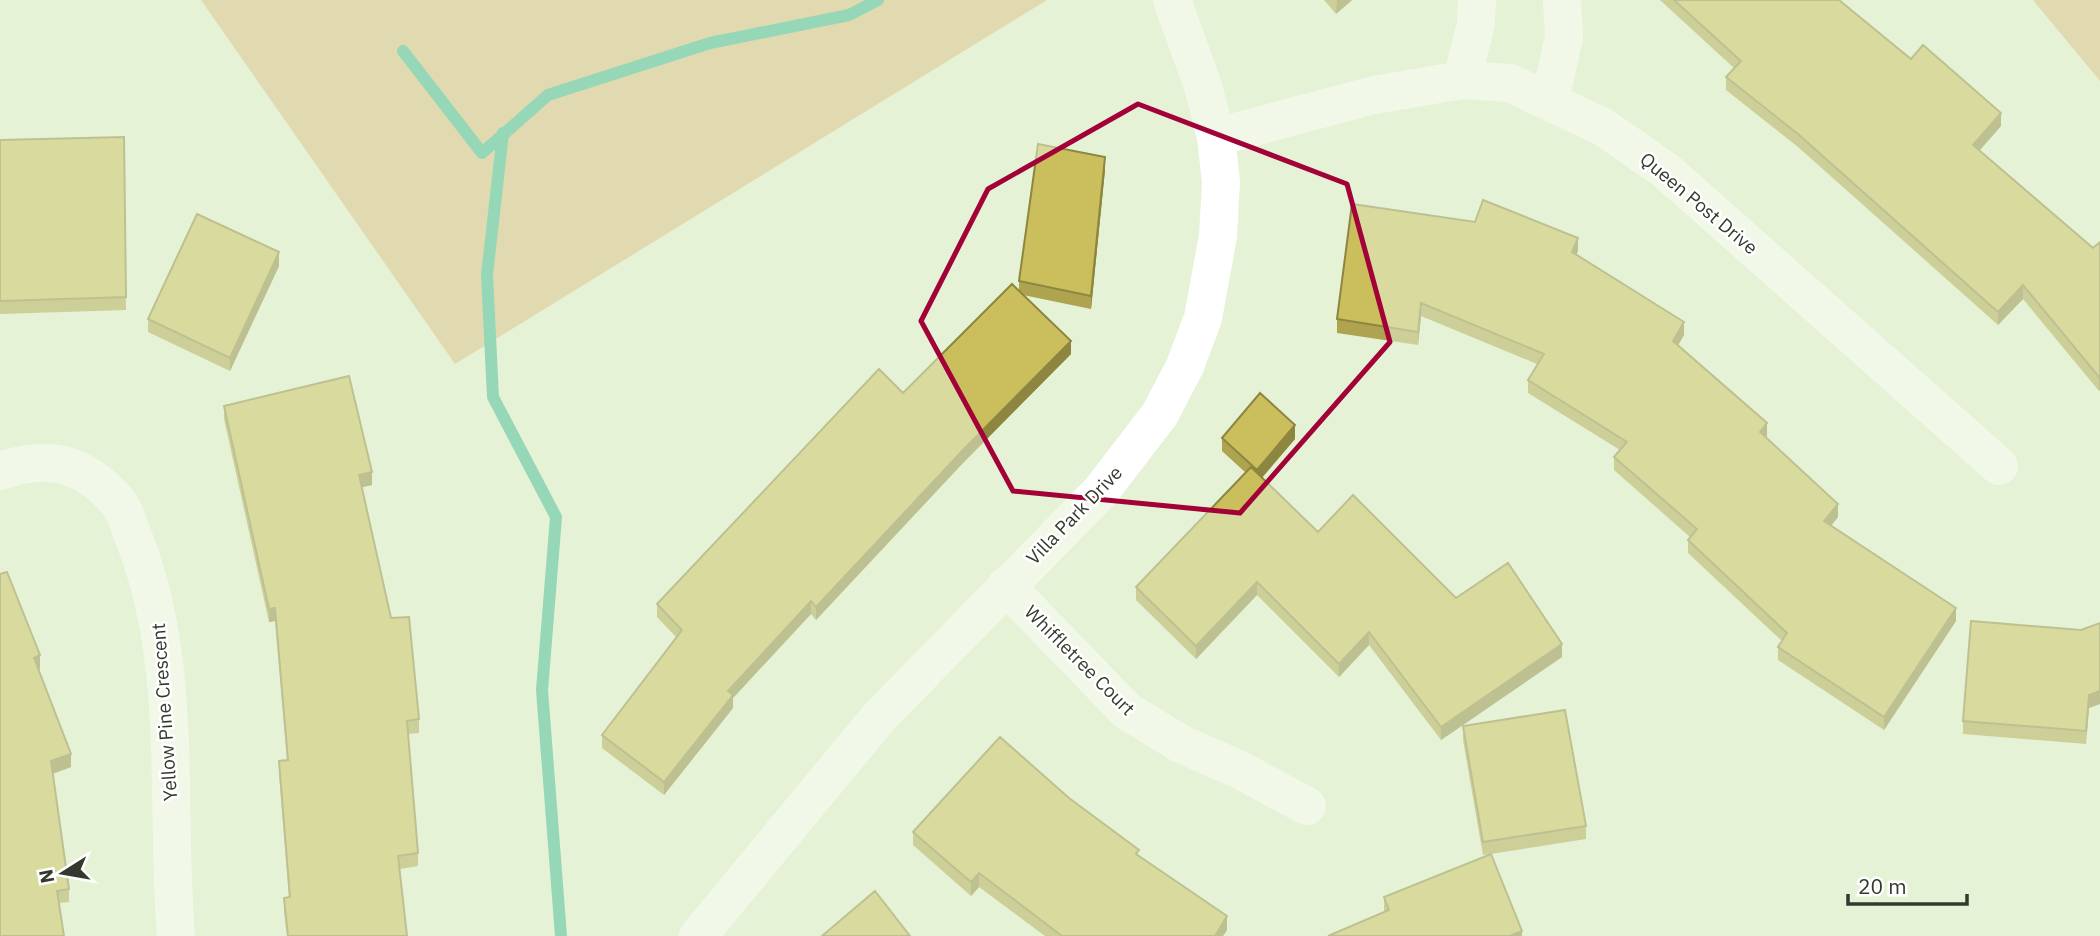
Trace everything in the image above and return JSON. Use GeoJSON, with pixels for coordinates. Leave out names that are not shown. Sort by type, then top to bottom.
{"type":"FeatureCollection","features":[{"type":"Feature","properties":{"kind":"street","name":"Villa Park Drive"},"geometry":{"type":"LineString","coordinates":[[698,936],[880,716],[1101,491],[1160,414],[1185,366],[1203,318],[1218,236],[1221,183],[1216,136],[1203,86],[1172,0]]}},
{"type":"Feature","properties":{"kind":"street"},"geometry":{"type":"LineString","coordinates":[[1462,79],[1476,23],[1477,0]]}},
{"type":"Feature","properties":{"kind":"street"},"geometry":{"type":"LineString","coordinates":[[1550,100],[1563,37],[1562,0]]}},
{"type":"Feature","properties":{"kind":"street","name":"Queen Post Drive"},"geometry":{"type":"LineString","coordinates":[[1216,136],[1374,95],[1462,79],[1510,83],[1603,127],[1665,170],[1999,466]]}},
{"type":"Feature","properties":{"kind":"street","name":"Yellow Pine Crescent"},"geometry":{"type":"LineString","coordinates":[[0,471],[26,462],[65,463],[91,478],[120,503],[140,554],[158,617],[164,671],[171,765],[176,936]]}},
{"type":"Feature","properties":{"kind":"street","name":"Whiffletree Court"},"geometry":{"type":"LineString","coordinates":[[1006,586],[1127,711],[1181,744],[1240,770],[1307,806]]}},
{"type":"Feature","properties":{"kind":"highlighted area"},"geometry":{"type":"Polygon","coordinates":[[[1138,104],[1347,184],[1390,342],[1240,513],[1013,491],[921,321],[988,189],[1138,104]]]}},
{"type":"Feature","properties":{"kind":"shaded area"},"geometry":{"type":"Polygon","coordinates":[[[201,0],[1047,0],[455,364],[201,0]]]}},
{"type":"Feature","properties":{"kind":"shaded area"},"geometry":{"type":"Polygon","coordinates":[[[2033,0],[2100,0],[2100,81],[2033,0]]]}},
{"type":"Feature","properties":{"kind":"building"},"geometry":{"type":"Polygon","coordinates":[[[1674,0],[1839,0],[1911,59],[1923,45],[2001,113],[1973,145],[2093,248],[2100,242],[2100,376],[2023,285],[1998,312],[1798,134],[1726,77],[1741,61],[1674,0]]]}},
{"type":"Feature","properties":{"kind":"building"},"geometry":{"type":"Polygon","coordinates":[[[124,137],[126,297],[0,301],[0,140],[124,137]]]}},
{"type":"Feature","properties":{"kind":"building"},"geometry":{"type":"Polygon","coordinates":[[[1038,144],[1105,157],[1091,296],[1019,281],[1038,144]]]}},
{"type":"Feature","properties":{"kind":"building"},"geometry":{"type":"Polygon","coordinates":[[[1483,200],[1578,238],[1572,252],[1684,322],[1673,341],[1767,423],[1760,432],[1838,504],[1824,521],[1956,608],[1884,717],[1778,647],[1787,633],[1688,540],[1697,529],[1614,457],[1627,442],[1528,380],[1544,354],[1421,303],[1418,332],[1337,319],[1352,204],[1475,222],[1483,200]]]}},
{"type":"Feature","properties":{"kind":"building"},"geometry":{"type":"Polygon","coordinates":[[[197,214],[279,252],[230,358],[148,319],[197,214]]]}},
{"type":"Feature","properties":{"kind":"building"},"geometry":{"type":"Polygon","coordinates":[[[1012,284],[1071,341],[962,451],[816,607],[811,601],[728,691],[733,695],[664,782],[602,735],[682,630],[657,604],[879,369],[903,393],[1012,284]]]}},
{"type":"Feature","properties":{"kind":"building"},"geometry":{"type":"Polygon","coordinates":[[[349,376],[372,472],[359,475],[391,618],[409,617],[419,719],[407,721],[418,853],[398,856],[407,936],[288,936],[284,898],[290,897],[279,761],[288,760],[275,608],[269,609],[224,406],[349,376]]]}},
{"type":"Feature","properties":{"kind":"building"},"geometry":{"type":"Polygon","coordinates":[[[1260,393],[1295,425],[1257,470],[1222,438],[1260,393]]]}},
{"type":"Feature","properties":{"kind":"building"},"geometry":{"type":"Polygon","coordinates":[[[1251,467],[1318,532],[1353,495],[1456,598],[1508,563],[1562,644],[1441,727],[1369,632],[1339,664],[1257,582],[1196,646],[1136,587],[1251,467]]]}},
{"type":"Feature","properties":{"kind":"building"},"geometry":{"type":"Polygon","coordinates":[[[7,572],[40,655],[34,658],[71,754],[51,761],[69,889],[57,891],[64,936],[0,936],[0,574],[7,572]]]}},
{"type":"Feature","properties":{"kind":"building"},"geometry":{"type":"Polygon","coordinates":[[[1971,621],[2081,630],[2100,623],[2100,691],[2089,695],[2086,731],[1963,721],[1971,621]]]}},
{"type":"Feature","properties":{"kind":"building"},"geometry":{"type":"Polygon","coordinates":[[[1565,710],[1586,826],[1483,842],[1463,726],[1565,710]]]}},
{"type":"Feature","properties":{"kind":"building"},"geometry":{"type":"Polygon","coordinates":[[[1000,737],[1069,798],[1139,850],[1136,854],[1227,916],[1215,936],[1062,936],[979,873],[971,882],[913,832],[1000,737]]]}},
{"type":"Feature","properties":{"kind":"building"},"geometry":{"type":"Polygon","coordinates":[[[1491,854],[1522,931],[1510,936],[1328,936],[1389,910],[1384,897],[1491,854]]]}},
{"type":"Feature","properties":{"kind":"building"},"geometry":{"type":"Polygon","coordinates":[[[875,891],[910,936],[822,936],[875,891]]]}},
{"type":"Feature","properties":{"kind":"waterway"},"geometry":{"type":"LineString","coordinates":[[403,51],[482,153],[548,95],[710,43],[849,15],[878,0]]}},
{"type":"Feature","properties":{"kind":"waterway"},"geometry":{"type":"LineString","coordinates":[[503,133],[487,275],[493,397],[556,517],[542,690],[561,936]]}}]}
